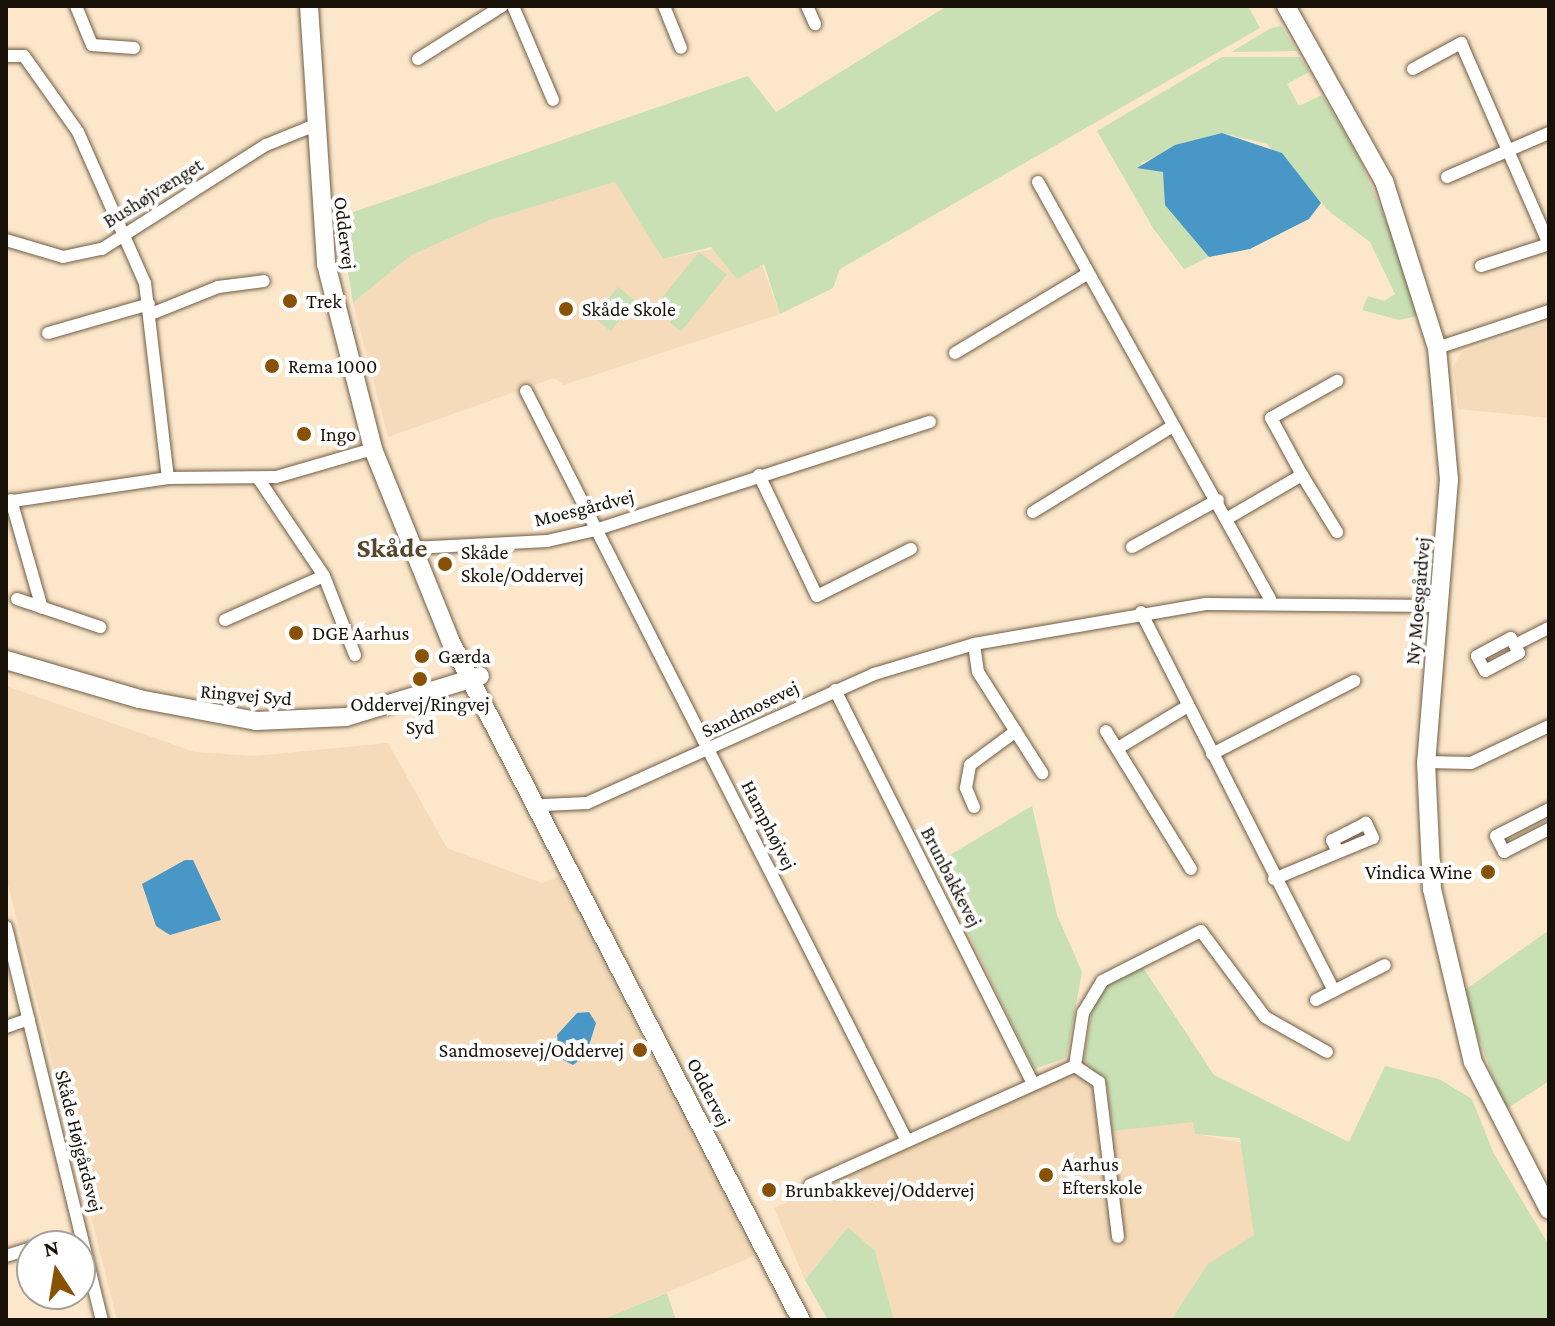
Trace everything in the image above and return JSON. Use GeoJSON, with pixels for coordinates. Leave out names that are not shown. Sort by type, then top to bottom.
{"type":"FeatureCollection","features":[{"type":"Feature","properties":{"kind":"street"},"geometry":{"type":"LineString","coordinates":[[76,6],[92,45],[134,48]]}},
{"type":"Feature","properties":{"kind":"street","name":"Oddervej"},"geometry":{"type":"LineString","coordinates":[[309,6],[313,126],[331,292],[373,449],[413,548],[801,1320]]}},
{"type":"Feature","properties":{"kind":"street"},"geometry":{"type":"LineString","coordinates":[[418,59],[502,6]]}},
{"type":"Feature","properties":{"kind":"street"},"geometry":{"type":"LineString","coordinates":[[513,6],[553,100]]}},
{"type":"Feature","properties":{"kind":"street"},"geometry":{"type":"LineString","coordinates":[[664,6],[681,48]]}},
{"type":"Feature","properties":{"kind":"street"},"geometry":{"type":"LineString","coordinates":[[807,6],[815,24]]}},
{"type":"Feature","properties":{"kind":"street","name":"Ny Moesgårdvej"},"geometry":{"type":"LineString","coordinates":[[1286,6],[1384,181],[1437,348],[1449,479],[1426,762],[1432,889],[1453,997],[1473,1062],[1549,1210]]}},
{"type":"Feature","properties":{"kind":"street"},"geometry":{"type":"LineString","coordinates":[[1413,69],[1461,43],[1513,149],[1549,244],[1481,266]]}},
{"type":"Feature","properties":{"kind":"street"},"geometry":{"type":"LineString","coordinates":[[6,56],[24,56],[78,132],[150,309],[168,478]]}},
{"type":"Feature","properties":{"kind":"street","name":"Bushøjvænget"},"geometry":{"type":"LineString","coordinates":[[6,240],[63,257],[121,238],[266,145],[313,126]]}},
{"type":"Feature","properties":{"kind":"street"},"geometry":{"type":"LineString","coordinates":[[1447,177],[1549,133]]}},
{"type":"Feature","properties":{"kind":"street"},"geometry":{"type":"LineString","coordinates":[[1038,182],[1173,426],[1218,500],[1270,599]]}},
{"type":"Feature","properties":{"kind":"street"},"geometry":{"type":"LineString","coordinates":[[955,353],[1087,274]]}},
{"type":"Feature","properties":{"kind":"street"},"geometry":{"type":"LineString","coordinates":[[48,333],[150,309],[218,287],[264,281]]}},
{"type":"Feature","properties":{"kind":"street"},"geometry":{"type":"LineString","coordinates":[[1437,348],[1549,311]]}},
{"type":"Feature","properties":{"kind":"street"},"geometry":{"type":"LineString","coordinates":[[1337,381],[1271,418],[1337,532]]}},
{"type":"Feature","properties":{"kind":"street","name":"Hamphøjvej"},"geometry":{"type":"LineString","coordinates":[[526,391],[906,1139]]}},
{"type":"Feature","properties":{"kind":"street","name":"Moesgårdvej"},"geometry":{"type":"LineString","coordinates":[[413,548],[547,541],[595,530],[930,422]]}},
{"type":"Feature","properties":{"kind":"street"},"geometry":{"type":"LineString","coordinates":[[1033,512],[1173,426]]}},
{"type":"Feature","properties":{"kind":"street"},"geometry":{"type":"LineString","coordinates":[[42,608],[9,501],[168,478],[258,478],[373,449]]}},
{"type":"Feature","properties":{"kind":"street"},"geometry":{"type":"LineString","coordinates":[[759,475],[817,596],[911,549]]}},
{"type":"Feature","properties":{"kind":"street"},"geometry":{"type":"LineString","coordinates":[[1228,518],[1302,475]]}},
{"type":"Feature","properties":{"kind":"street"},"geometry":{"type":"LineString","coordinates":[[258,478],[324,576],[355,655]]}},
{"type":"Feature","properties":{"kind":"street"},"geometry":{"type":"LineString","coordinates":[[1132,547],[1218,500]]}},
{"type":"Feature","properties":{"kind":"street"},"geometry":{"type":"LineString","coordinates":[[225,620],[324,576]]}},
{"type":"Feature","properties":{"kind":"street"},"geometry":{"type":"LineString","coordinates":[[17,599],[100,627]]}},
{"type":"Feature","properties":{"kind":"street","name":"Sandmosevej"},"geometry":{"type":"LineString","coordinates":[[544,805],[587,803],[709,751],[835,690],[974,644],[1141,612],[1270,599],[1439,606]]}},
{"type":"Feature","properties":{"kind":"street"},"geometry":{"type":"LineString","coordinates":[[1141,612],[1274,879],[1334,991]]}},
{"type":"Feature","properties":{"kind":"street"},"geometry":{"type":"LineString","coordinates":[[1515,645],[1549,628]]}},
{"type":"Feature","properties":{"kind":"street"},"geometry":{"type":"LineString","coordinates":[[974,644],[978,672],[1042,773]]}},
{"type":"Feature","properties":{"kind":"street","name":"Ringvej Syd"},"geometry":{"type":"LineString","coordinates":[[6,660],[139,699],[256,721],[346,717],[477,678]]}},
{"type":"Feature","properties":{"kind":"street","name":"Oddervej"},"geometry":{"type":"LineString","coordinates":[[477,678],[544,805],[580,884]]}},
{"type":"Feature","properties":{"kind":"street"},"geometry":{"type":"LineString","coordinates":[[1212,754],[1354,681]]}},
{"type":"Feature","properties":{"kind":"street","name":"Brunbakkevej"},"geometry":{"type":"LineString","coordinates":[[835,690],[1032,1081]]}},
{"type":"Feature","properties":{"kind":"street"},"geometry":{"type":"LineString","coordinates":[[1118,748],[1188,706]]}},
{"type":"Feature","properties":{"kind":"street"},"geometry":{"type":"LineString","coordinates":[[1426,762],[1471,763],[1549,726]]}},
{"type":"Feature","properties":{"kind":"street"},"geometry":{"type":"LineString","coordinates":[[974,807],[966,788],[970,765],[1016,731]]}},
{"type":"Feature","properties":{"kind":"street"},"geometry":{"type":"LineString","coordinates":[[1106,731],[1191,869]]}},
{"type":"Feature","properties":{"kind":"street"},"geometry":{"type":"LineString","coordinates":[[1549,809],[1496,836],[1504,852],[1549,829]]}},
{"type":"Feature","properties":{"kind":"street"},"geometry":{"type":"LineString","coordinates":[[1274,879],[1336,848]]}},
{"type":"Feature","properties":{"kind":"street","name":"Skåde Højgårdsvej"},"geometry":{"type":"LineString","coordinates":[[6,927],[102,1320]]}},
{"type":"Feature","properties":{"kind":"street"},"geometry":{"type":"LineString","coordinates":[[1075,1066],[1083,1013],[1102,981],[1201,931],[1265,1017],[1327,1052]]}},
{"type":"Feature","properties":{"kind":"street"},"geometry":{"type":"LineString","coordinates":[[1316,1000],[1385,965]]}},
{"type":"Feature","properties":{"kind":"street"},"geometry":{"type":"LineString","coordinates":[[6,1027],[29,1019]]}},
{"type":"Feature","properties":{"kind":"street"},"geometry":{"type":"LineString","coordinates":[[810,1185],[1032,1081],[1075,1066]]}},
{"type":"Feature","properties":{"kind":"street"},"geometry":{"type":"LineString","coordinates":[[1075,1066],[1099,1082],[1118,1237]]}},
{"type":"Feature","properties":{"kind":"shaded area","name":"Skåde Skole"},"geometry":{"type":"Polygon","coordinates":[[[616,182],[663,259],[753,241],[780,314],[564,385],[554,378],[388,437],[353,303],[410,256],[490,220],[616,182]]]}},
{"type":"Feature","properties":{"kind":"shaded area"},"geometry":{"type":"Polygon","coordinates":[[[1549,323],[1549,418],[1458,409],[1453,367],[1462,352],[1549,323]]]}},
{"type":"Feature","properties":{"kind":"shaded area"},"geometry":{"type":"Polygon","coordinates":[[[6,686],[195,752],[254,756],[388,743],[447,848],[542,883],[558,877],[754,1256],[601,1320],[117,1320],[6,877],[6,686]]]}},
{"type":"Feature","properties":{"kind":"shaded area","name":"Aarhus Efterskole"},"geometry":{"type":"Polygon","coordinates":[[[1084,1060],[1108,1087],[1194,1122],[1195,1134],[1244,1143],[1254,1235],[1208,1264],[1171,1320],[894,1320],[875,1251],[848,1227],[805,1280],[774,1208],[1084,1060]]]}},
{"type":"Feature","properties":{"kind":"green space"},"geometry":{"type":"Polygon","coordinates":[[[947,6],[1248,6],[1260,28],[840,269],[833,288],[780,314],[764,264],[737,279],[711,247],[663,259],[615,182],[490,220],[410,256],[353,303],[339,217],[748,76],[776,112],[947,6]]]}},
{"type":"Feature","properties":{"kind":"green space"},"geometry":{"type":"Polygon","coordinates":[[[1281,26],[1297,51],[1231,52],[1271,28],[1281,26]]]}},
{"type":"Feature","properties":{"kind":"green space"},"geometry":{"type":"Polygon","coordinates":[[[1222,57],[1300,57],[1309,72],[1287,84],[1299,106],[1322,95],[1357,154],[1396,243],[1417,316],[1399,320],[1362,310],[1368,296],[1384,301],[1395,294],[1370,242],[1331,213],[1267,144],[1222,133],[1140,163],[1163,172],[1209,257],[1184,269],[1153,228],[1097,131],[1222,57]]]}},
{"type":"Feature","properties":{"kind":"green space"},"geometry":{"type":"Polygon","coordinates":[[[699,252],[727,275],[681,331],[653,309],[699,252]]]}},
{"type":"Feature","properties":{"kind":"green space"},"geometry":{"type":"Polygon","coordinates":[[[618,287],[635,301],[611,331],[593,317],[618,287]]]}},
{"type":"Feature","properties":{"kind":"green space"},"geometry":{"type":"Polygon","coordinates":[[[1032,806],[1057,915],[1082,972],[1066,1058],[1034,1069],[935,864],[1032,806]]]}},
{"type":"Feature","properties":{"kind":"green space"},"geometry":{"type":"Polygon","coordinates":[[[1549,930],[1549,1081],[1505,1110],[1462,992],[1549,930]]]}},
{"type":"Feature","properties":{"kind":"green space"},"geometry":{"type":"Polygon","coordinates":[[[1142,966],[1214,1075],[1349,1142],[1385,1066],[1439,1079],[1472,1099],[1494,1154],[1549,1245],[1549,1320],[1171,1320],[1208,1264],[1254,1235],[1240,1138],[1195,1134],[1193,1122],[1113,1131],[1108,1087],[1084,1060],[1093,1005],[1104,987],[1142,966]]]}},
{"type":"Feature","properties":{"kind":"green space"},"geometry":{"type":"Polygon","coordinates":[[[848,1227],[875,1251],[894,1320],[828,1320],[805,1280],[848,1227]]]}},
{"type":"Feature","properties":{"kind":"green space"},"geometry":{"type":"Polygon","coordinates":[[[667,1293],[676,1320],[601,1320],[667,1293]]]}},
{"type":"Feature","properties":{"kind":"water"},"geometry":{"type":"Polygon","coordinates":[[[1222,133],[1282,153],[1321,203],[1309,219],[1250,249],[1209,257],[1165,205],[1163,172],[1137,168],[1175,145],[1222,133]]]}},
{"type":"Feature","properties":{"kind":"water"},"geometry":{"type":"Polygon","coordinates":[[[185,860],[193,860],[221,920],[170,935],[156,926],[142,884],[185,860]]]}},
{"type":"Feature","properties":{"kind":"water"},"geometry":{"type":"Polygon","coordinates":[[[589,1012],[596,1023],[586,1055],[573,1065],[560,1058],[557,1035],[577,1013],[589,1012]]]}},
{"type":"Feature","properties":{"kind":"place","name":"Trek"},"geometry":{"type":"Point","coordinates":[290,301]}},
{"type":"Feature","properties":{"kind":"place","name":"Skåde Skole"},"geometry":{"type":"Point","coordinates":[566,309]}},
{"type":"Feature","properties":{"kind":"place","name":"Rema 1000"},"geometry":{"type":"Point","coordinates":[272,366]}},
{"type":"Feature","properties":{"kind":"place","name":"Ingo"},"geometry":{"type":"Point","coordinates":[304,434]}},
{"type":"Feature","properties":{"kind":"place","name":"Skåde Skole/Oddervej"},"geometry":{"type":"Point","coordinates":[445,564]}},
{"type":"Feature","properties":{"kind":"place","name":"DGE Aarhus"},"geometry":{"type":"Point","coordinates":[296,633]}},
{"type":"Feature","properties":{"kind":"place","name":"Gærda"},"geometry":{"type":"Point","coordinates":[422,656]}},
{"type":"Feature","properties":{"kind":"place","name":"Oddervej/Ringvej Syd"},"geometry":{"type":"Point","coordinates":[420,679]}},
{"type":"Feature","properties":{"kind":"place","name":"Vindica Wine"},"geometry":{"type":"Point","coordinates":[1488,872]}},
{"type":"Feature","properties":{"kind":"place","name":"Sandmosevej/Oddervej"},"geometry":{"type":"Point","coordinates":[640,1050]}},
{"type":"Feature","properties":{"kind":"place","name":"Aarhus Efterskole"},"geometry":{"type":"Point","coordinates":[1046,1175]}},
{"type":"Feature","properties":{"kind":"place","name":"Brunbakkevej/Oddervej"},"geometry":{"type":"Point","coordinates":[769,1190]}},
{"type":"Feature","properties":{"kind":"district","name":"Skåde"},"geometry":{"type":"Point","coordinates":[392,548]}}]}
